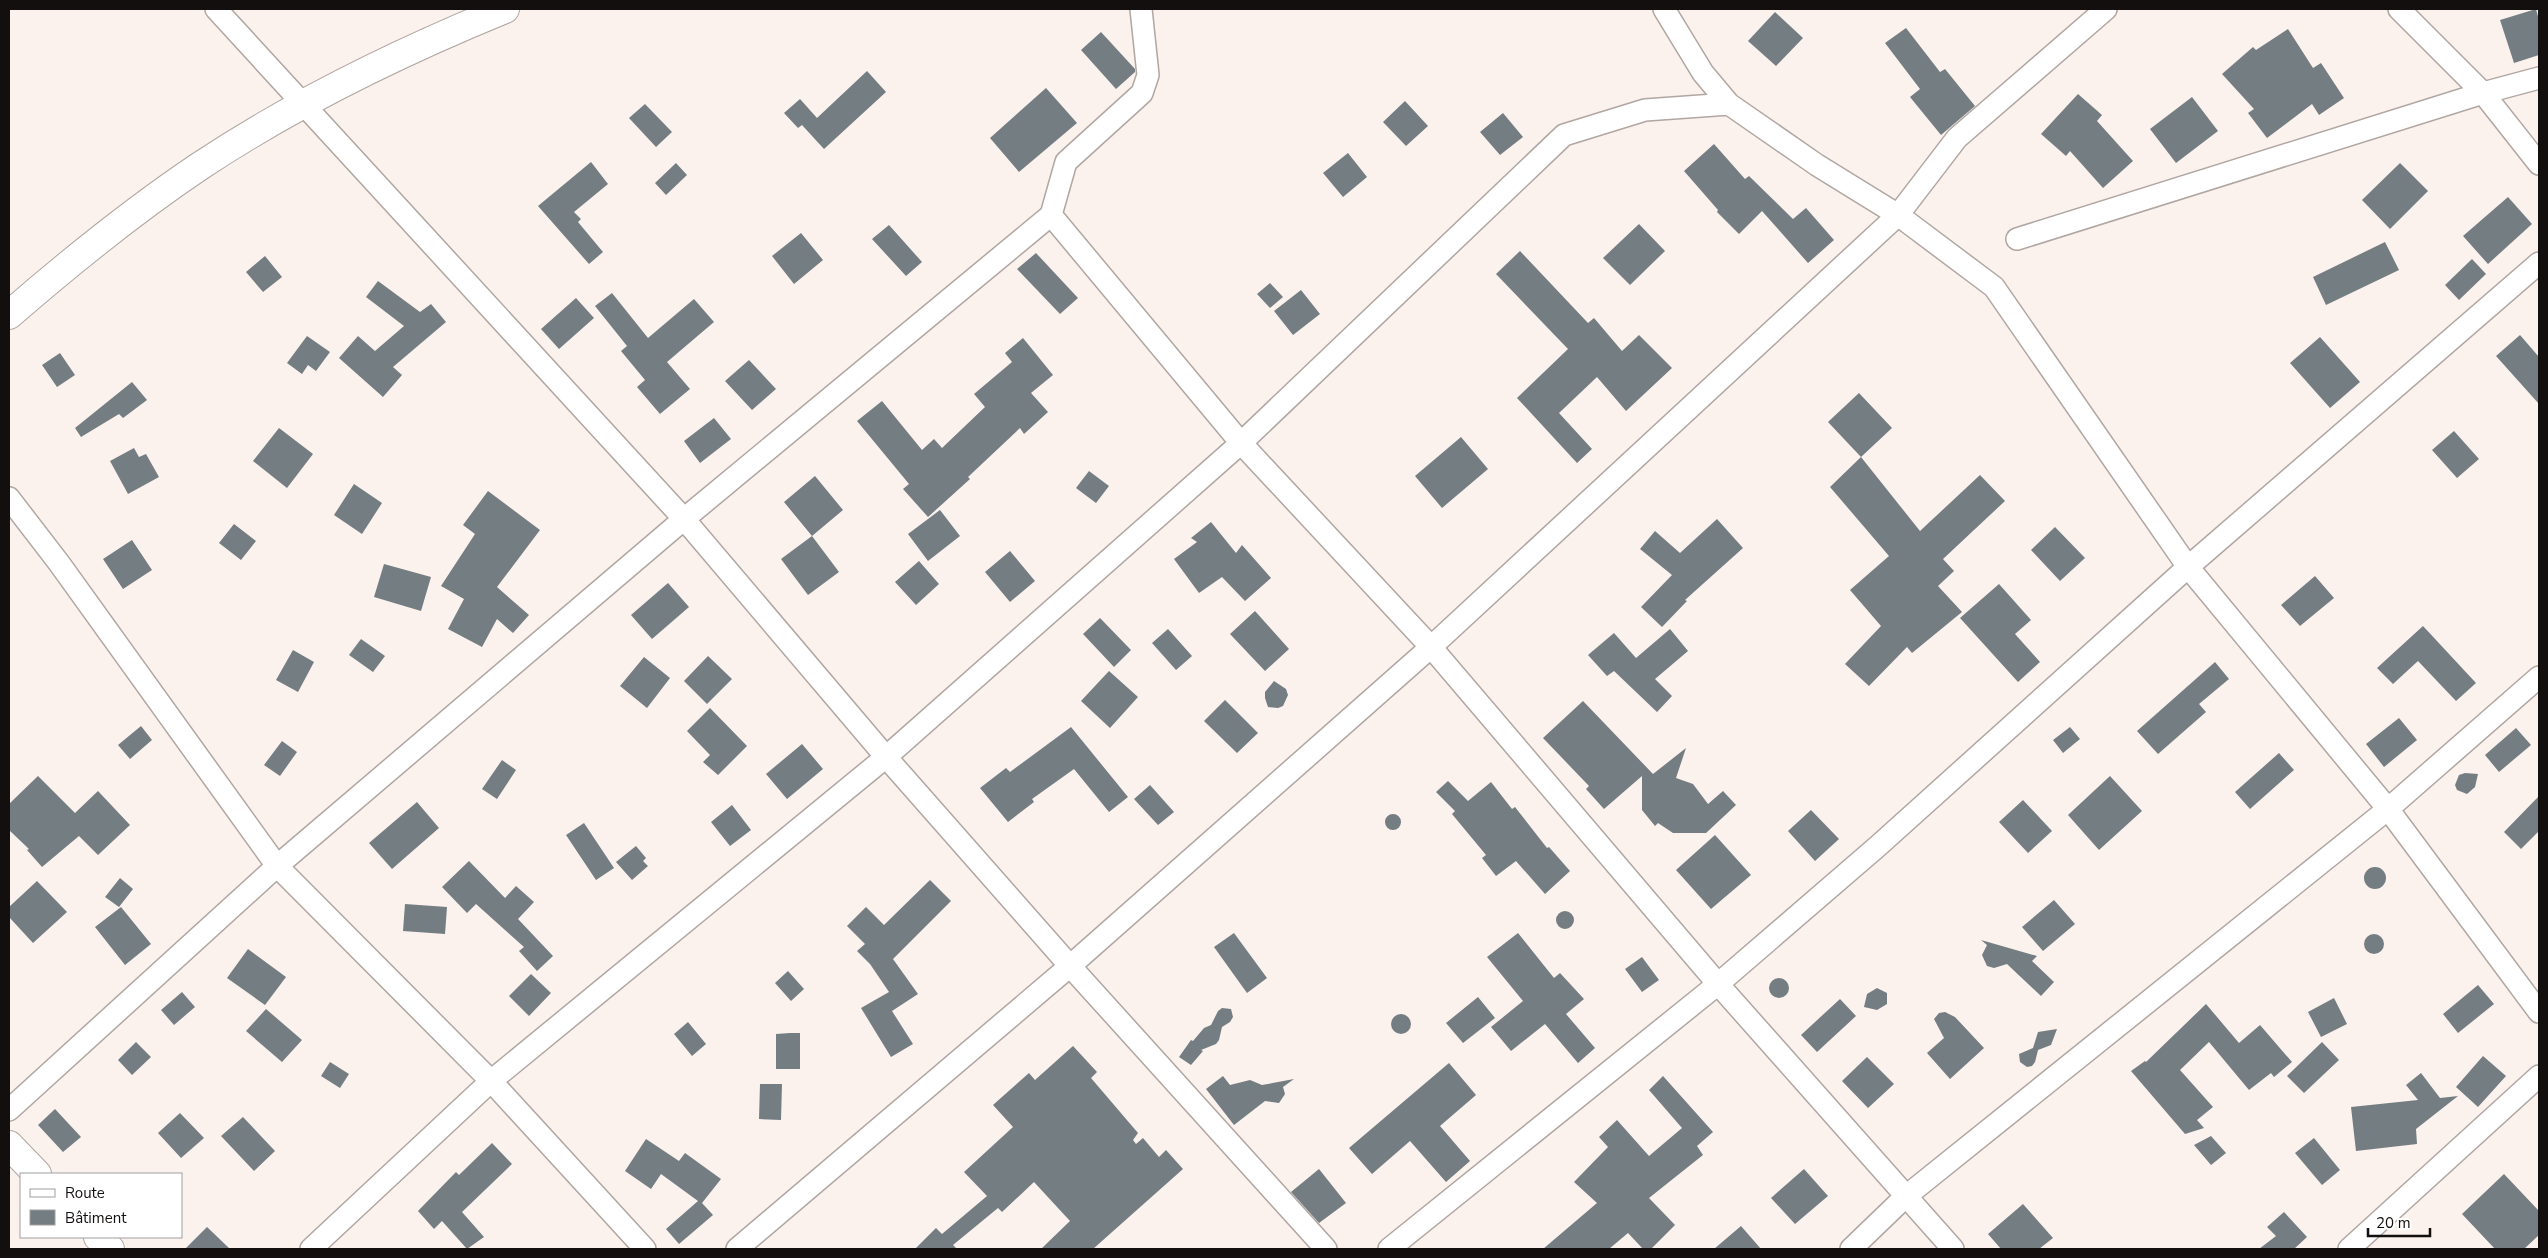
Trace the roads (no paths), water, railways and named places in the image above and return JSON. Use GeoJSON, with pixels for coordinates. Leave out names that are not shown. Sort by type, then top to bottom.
{"type":"FeatureCollection","features":[{"type":"Feature","properties":{"kind":"main road"},"geometry":{"type":"LineString","coordinates":[[9,314],[76,256],[200,166],[305,103],[424,42],[505,9]]}},
{"type":"Feature","properties":{"kind":"main road"},"geometry":{"type":"LineString","coordinates":[[99,1238],[110,1249]]}},
{"type":"Feature","properties":{"kind":"street"},"geometry":{"type":"LineString","coordinates":[[216,9],[305,103],[684,519],[886,758],[1070,966],[1326,1249]]}},
{"type":"Feature","properties":{"kind":"street"},"geometry":{"type":"LineString","coordinates":[[9,1110],[277,866],[684,519],[1051,215],[1066,162],[1142,94],[1148,75],[1141,9]]}},
{"type":"Feature","properties":{"kind":"street"},"geometry":{"type":"LineString","coordinates":[[1664,9],[1704,73],[1729,104],[1817,165],[1898,215],[1994,287],[2188,566],[2388,809],[2539,1012]]}},
{"type":"Feature","properties":{"kind":"street"},"geometry":{"type":"LineString","coordinates":[[737,1249],[1070,966],[1430,647],[1898,215],[1957,138],[2106,9]]}},
{"type":"Feature","properties":{"kind":"street"},"geometry":{"type":"LineString","coordinates":[[2399,9],[2483,93],[2539,164]]}},
{"type":"Feature","properties":{"kind":"street"},"geometry":{"type":"LineString","coordinates":[[2017,239],[2483,93],[2539,78]]}},
{"type":"Feature","properties":{"kind":"street"},"geometry":{"type":"LineString","coordinates":[[312,1249],[491,1081],[886,758],[1242,443],[1564,135],[1645,110],[1729,104]]}},
{"type":"Feature","properties":{"kind":"street"},"geometry":{"type":"LineString","coordinates":[[1051,215],[1242,443],[1430,647],[1718,984],[1953,1249]]}},
{"type":"Feature","properties":{"kind":"street"},"geometry":{"type":"LineString","coordinates":[[1389,1249],[1718,984],[1878,846],[2188,566],[2539,262]]}},
{"type":"Feature","properties":{"kind":"street"},"geometry":{"type":"LineString","coordinates":[[9,498],[59,563],[277,866],[491,1081],[645,1249]]}},
{"type":"Feature","properties":{"kind":"street"},"geometry":{"type":"LineString","coordinates":[[1851,1249],[1905,1197],[2388,809],[2539,677]]}},
{"type":"Feature","properties":{"kind":"street"},"geometry":{"type":"LineString","coordinates":[[2349,1249],[2539,1076]]}}]}
